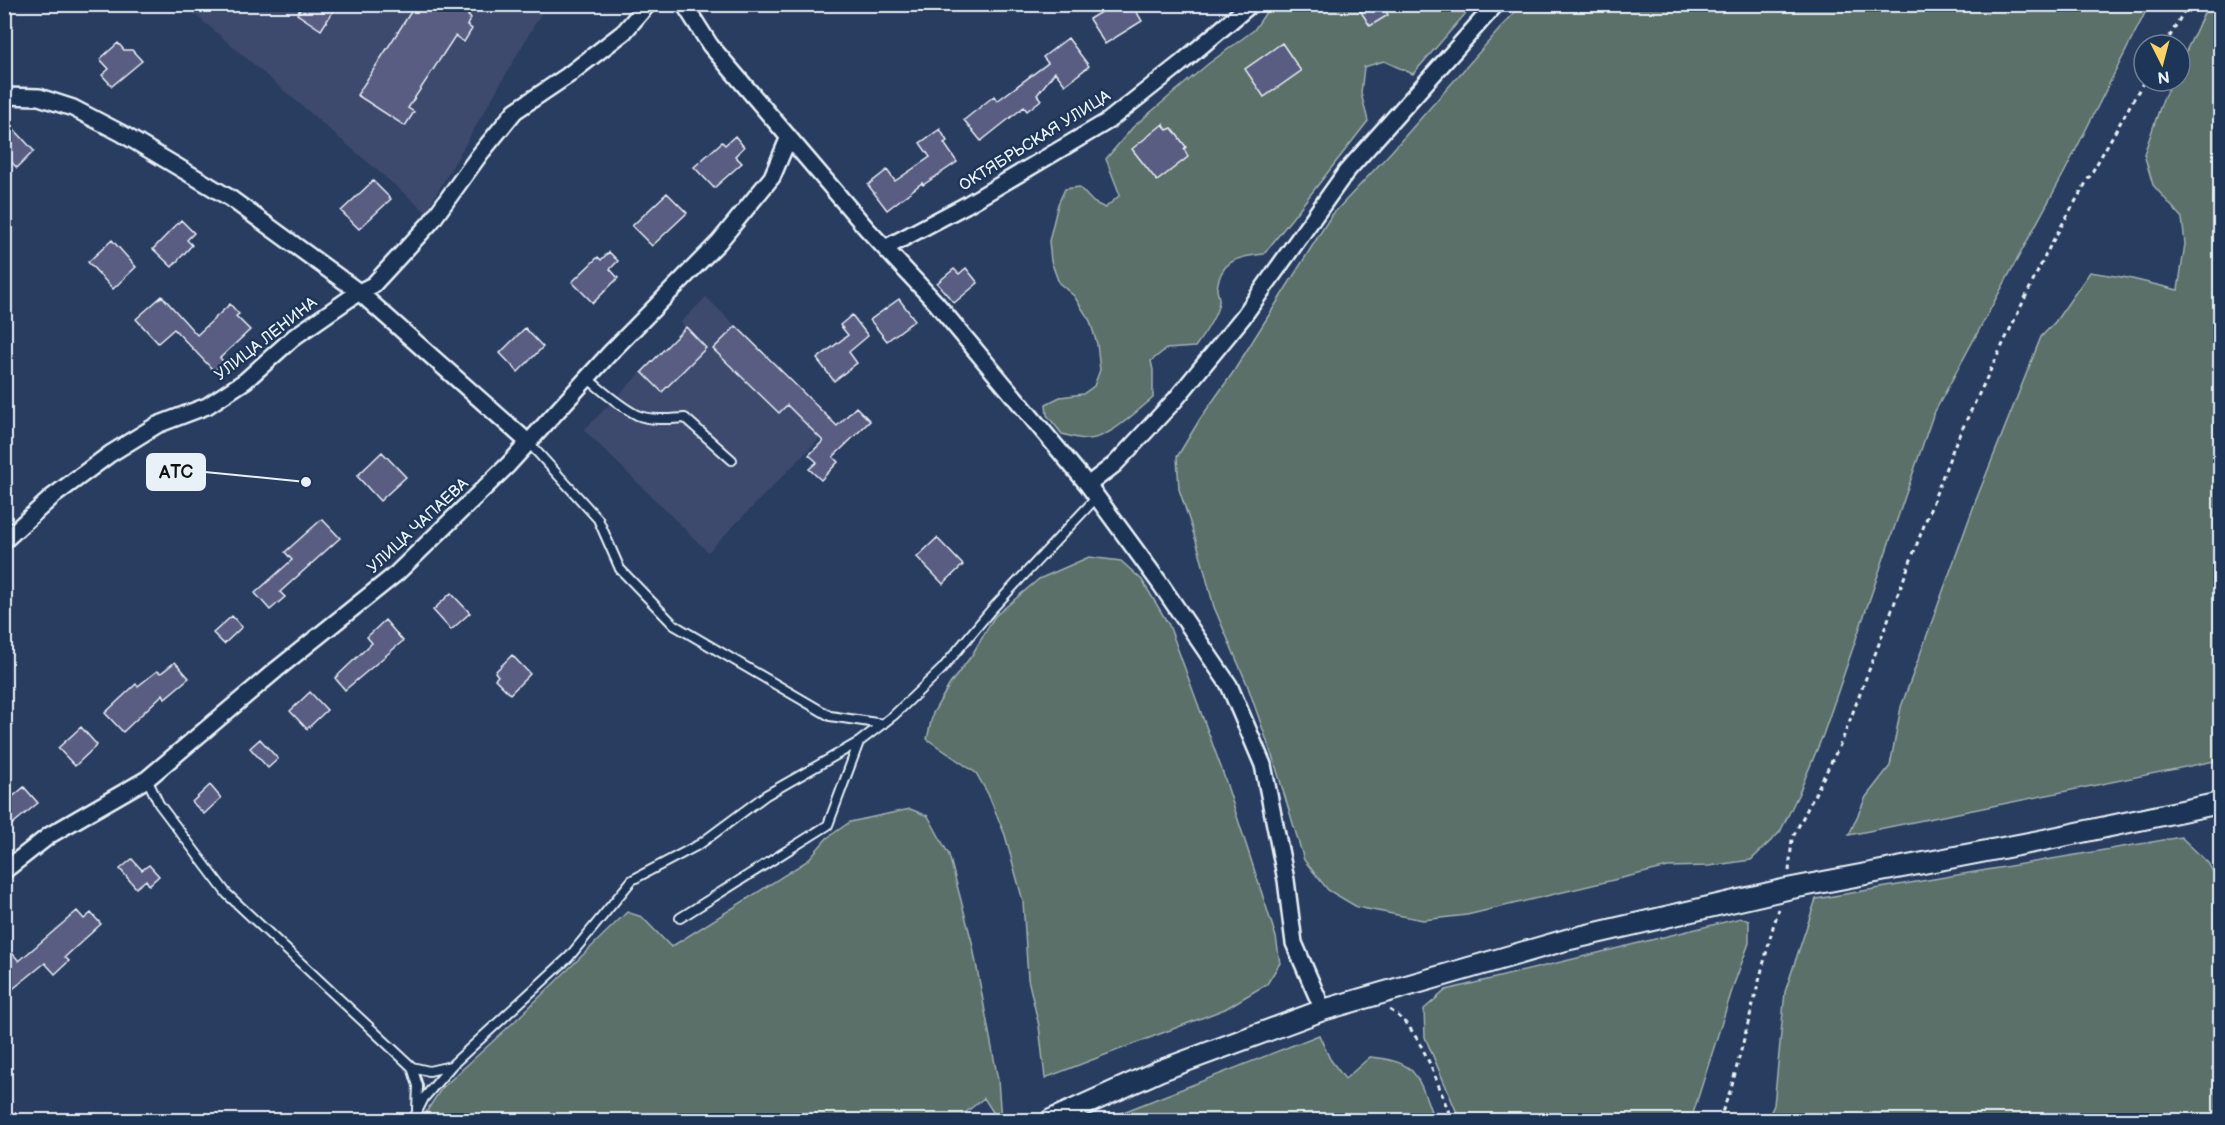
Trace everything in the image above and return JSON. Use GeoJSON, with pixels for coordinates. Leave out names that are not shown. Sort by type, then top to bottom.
{"type":"FeatureCollection","features":[{"type":"Feature","properties":{"kind":"street","name":"УЛИЦА ЛЕНИНА"},"geometry":{"type":"LineString","coordinates":[[4,542],[52,497],[110,453],[157,425],[207,406],[245,381],[294,337],[359,292],[373,285],[431,222],[480,154],[515,111],[567,76],[624,32],[648,4]]}},
{"type":"Feature","properties":{"kind":"street"},"geometry":{"type":"LineString","coordinates":[[684,4],[710,45],[885,248],[936,303],[1093,491],[1159,582],[1229,685],[1263,765],[1286,880],[1294,943],[1323,1010]]}},
{"type":"Feature","properties":{"kind":"street","name":"ОКТЯБРЬСКАЯ УЛИЦА"},"geometry":{"type":"LineString","coordinates":[[885,248],[966,205],[1108,121],[1251,4]]}},
{"type":"Feature","properties":{"kind":"street"},"geometry":{"type":"LineString","coordinates":[[1093,491],[1175,400],[1243,317],[1346,172],[1496,4]]}},
{"type":"Feature","properties":{"kind":"street"},"geometry":{"type":"LineString","coordinates":[[4,96],[39,97],[73,108],[121,133],[230,198],[359,292],[529,442]]}},
{"type":"Feature","properties":{"kind":"street","name":"УЛИЦА ЧАПАЕВА"},"geometry":{"type":"LineString","coordinates":[[4,871],[50,835],[147,779],[276,670],[397,573],[508,465],[587,378],[719,242],[772,177],[789,137]]}},
{"type":"Feature","properties":{"kind":"street"},"geometry":{"type":"LineString","coordinates":[[1051,1120],[1159,1071],[1323,1010],[1566,940],[1787,889],[2039,841],[2220,803]]}},
{"type":"Feature","properties":{"kind":"lane"},"geometry":{"type":"LineString","coordinates":[[587,378],[614,400],[639,416],[661,419],[685,418],[732,460]]}},
{"type":"Feature","properties":{"kind":"lane"},"geometry":{"type":"LineString","coordinates":[[529,442],[598,519],[620,569],[675,625],[830,716],[883,724]]}},
{"type":"Feature","properties":{"kind":"lane"},"geometry":{"type":"LineString","coordinates":[[413,1120],[424,1098],[452,1065],[569,957],[632,880],[700,844],[766,795],[859,742],[883,724],[942,669],[1093,491]]}},
{"type":"Feature","properties":{"kind":"lane"},"geometry":{"type":"LineString","coordinates":[[680,918],[828,825],[859,742]]}},
{"type":"Feature","properties":{"kind":"lane"},"geometry":{"type":"LineString","coordinates":[[147,779],[159,804],[227,894],[412,1067],[429,1071],[452,1065]]}},
{"type":"Feature","properties":{"kind":"lane"},"geometry":{"type":"LineString","coordinates":[[412,1067],[417,1086],[417,1112]]}},
{"type":"Feature","properties":{"kind":"path"},"geometry":{"type":"LineString","coordinates":[[2171,33],[2188,4]]}},
{"type":"Feature","properties":{"kind":"path"},"geometry":{"type":"LineString","coordinates":[[1719,1120],[1731,1089],[1773,927],[1787,889],[1792,839],[1842,741],[1955,444],[2050,246],[2137,93]]}},
{"type":"Feature","properties":{"kind":"path"},"geometry":{"type":"LineString","coordinates":[[1367,997],[1397,1014],[1418,1038],[1452,1120]]}},
{"type":"Feature","properties":{"kind":"shaded area"},"geometry":{"type":"Polygon","coordinates":[[[184,5],[546,5],[426,212],[184,5]]]}},
{"type":"Feature","properties":{"kind":"shaded area"},"geometry":{"type":"Polygon","coordinates":[[[706,297],[835,423],[708,552],[584,430],[685,328],[681,322],[706,297]]]}},
{"type":"Feature","properties":{"kind":"green space"},"geometry":{"type":"Polygon","coordinates":[[[1271,5],[1473,5],[1413,74],[1384,61],[1364,67],[1361,93],[1368,121],[1264,254],[1239,258],[1222,272],[1217,289],[1218,308],[1195,347],[1166,349],[1151,361],[1153,398],[1121,424],[1103,435],[1085,439],[1062,434],[1047,415],[1046,404],[1060,397],[1083,394],[1094,386],[1100,370],[1097,344],[1090,321],[1074,296],[1059,283],[1051,261],[1049,241],[1058,204],[1065,189],[1079,187],[1093,202],[1105,208],[1120,195],[1106,159],[1133,127],[1208,64],[1254,30],[1271,5]]]}},
{"type":"Feature","properties":{"kind":"green space"},"geometry":{"type":"Polygon","coordinates":[[[1521,5],[2149,5],[2135,33],[2132,33],[2132,39],[2065,171],[1933,415],[1823,735],[1780,832],[1751,860],[1709,866],[1668,867],[1467,915],[1423,920],[1357,907],[1328,890],[1304,860],[1275,764],[1247,684],[1214,607],[1199,550],[1179,489],[1177,457],[1331,216],[1521,5]]]}},
{"type":"Feature","properties":{"kind":"green space"},"geometry":{"type":"Polygon","coordinates":[[[2208,5],[2220,5],[2220,760],[1849,835],[1866,797],[1890,766],[1901,707],[1976,500],[2041,337],[2055,322],[2090,272],[2178,290],[2185,244],[2182,218],[2153,185],[2144,154],[2166,93],[2192,93],[2192,39],[2208,5]]]}},
{"type":"Feature","properties":{"kind":"green space"},"geometry":{"type":"Polygon","coordinates":[[[1089,557],[1121,561],[1142,580],[1169,625],[1222,770],[1276,937],[1280,963],[1267,984],[1225,1009],[1045,1078],[1039,1026],[1028,979],[1023,901],[1005,835],[988,794],[976,773],[927,739],[933,713],[950,684],[972,655],[994,617],[1039,579],[1089,557]]]}},
{"type":"Feature","properties":{"kind":"green space"},"geometry":{"type":"Polygon","coordinates":[[[910,809],[928,816],[949,855],[972,942],[998,1080],[1001,1120],[998,1120],[984,1098],[956,1120],[421,1120],[441,1089],[627,912],[642,917],[671,947],[807,861],[827,838],[850,822],[910,809]]]}},
{"type":"Feature","properties":{"kind":"green space"},"geometry":{"type":"Polygon","coordinates":[[[2181,837],[2208,863],[2220,885],[2220,1120],[1767,1120],[1774,1105],[1785,992],[1816,899],[2181,837]]]}},
{"type":"Feature","properties":{"kind":"green space"},"geometry":{"type":"Polygon","coordinates":[[[1741,918],[1749,921],[1749,943],[1691,1120],[1460,1120],[1425,1037],[1424,1009],[1446,990],[1741,918]]]}},
{"type":"Feature","properties":{"kind":"green space"},"geometry":{"type":"Polygon","coordinates":[[[1319,1035],[1330,1059],[1345,1079],[1370,1057],[1406,1066],[1414,1073],[1421,1086],[1434,1120],[1103,1120],[1319,1035]]]}},
{"type":"Feature","properties":{"kind":"building"},"geometry":{"type":"Polygon","coordinates":[[[304,4],[338,4],[321,30],[297,14],[304,4]]]}},
{"type":"Feature","properties":{"kind":"building"},"geometry":{"type":"Polygon","coordinates":[[[416,4],[475,4],[468,16],[471,18],[467,25],[472,29],[464,42],[455,36],[408,108],[414,112],[405,126],[357,95],[416,4]]]}},
{"type":"Feature","properties":{"kind":"building"},"geometry":{"type":"Polygon","coordinates":[[[1114,4],[1132,4],[1142,21],[1105,44],[1089,19],[1114,4]]]}},
{"type":"Feature","properties":{"kind":"building"},"geometry":{"type":"Polygon","coordinates":[[[1356,4],[1381,4],[1388,15],[1370,26],[1356,4]]]}},
{"type":"Feature","properties":{"kind":"building"},"geometry":{"type":"Polygon","coordinates":[[[1068,38],[1089,66],[1065,85],[1055,72],[1037,95],[1041,100],[1027,111],[1024,107],[981,141],[964,120],[994,96],[997,101],[1048,63],[1043,57],[1068,38]]]}},
{"type":"Feature","properties":{"kind":"building"},"geometry":{"type":"Polygon","coordinates":[[[118,43],[124,50],[132,50],[142,61],[112,86],[102,75],[109,69],[100,59],[118,43]]]}},
{"type":"Feature","properties":{"kind":"building"},"geometry":{"type":"Polygon","coordinates":[[[1282,43],[1301,71],[1264,97],[1245,69],[1282,43]]]}},
{"type":"Feature","properties":{"kind":"building"},"geometry":{"type":"Polygon","coordinates":[[[4,118],[34,151],[17,168],[4,154],[4,118]]]}},
{"type":"Feature","properties":{"kind":"building"},"geometry":{"type":"Polygon","coordinates":[[[1163,124],[1167,130],[1172,128],[1186,147],[1184,149],[1188,157],[1157,181],[1132,149],[1163,124]]]}},
{"type":"Feature","properties":{"kind":"building"},"geometry":{"type":"Polygon","coordinates":[[[940,129],[947,141],[944,143],[957,162],[923,185],[922,183],[887,210],[868,185],[887,170],[895,181],[930,157],[920,143],[940,129]]]}},
{"type":"Feature","properties":{"kind":"building"},"geometry":{"type":"Polygon","coordinates":[[[735,136],[744,147],[735,156],[742,163],[714,188],[694,167],[722,142],[725,145],[735,136]]]}},
{"type":"Feature","properties":{"kind":"building"},"geometry":{"type":"Polygon","coordinates":[[[373,181],[391,199],[359,229],[341,211],[373,181]]]}},
{"type":"Feature","properties":{"kind":"building"},"geometry":{"type":"Polygon","coordinates":[[[667,193],[687,213],[652,246],[632,226],[667,193]]]}},
{"type":"Feature","properties":{"kind":"building"},"geometry":{"type":"Polygon","coordinates":[[[181,220],[194,233],[187,240],[192,245],[172,267],[153,249],[181,220]]]}},
{"type":"Feature","properties":{"kind":"building"},"geometry":{"type":"Polygon","coordinates":[[[112,240],[136,267],[113,289],[88,262],[112,240]]]}},
{"type":"Feature","properties":{"kind":"building"},"geometry":{"type":"Polygon","coordinates":[[[609,252],[618,261],[610,269],[618,278],[593,303],[572,282],[598,257],[601,260],[609,252]]]}},
{"type":"Feature","properties":{"kind":"building"},"geometry":{"type":"Polygon","coordinates":[[[966,268],[978,283],[954,303],[937,283],[954,269],[959,274],[966,268]]]}},
{"type":"Feature","properties":{"kind":"building"},"geometry":{"type":"Polygon","coordinates":[[[162,296],[197,335],[230,304],[239,314],[236,316],[250,330],[220,358],[224,362],[214,371],[174,329],[158,343],[136,319],[162,296]]]}},
{"type":"Feature","properties":{"kind":"building"},"geometry":{"type":"Polygon","coordinates":[[[899,299],[915,320],[887,341],[870,320],[899,299]]]}},
{"type":"Feature","properties":{"kind":"building"},"geometry":{"type":"Polygon","coordinates":[[[852,315],[868,336],[849,352],[857,363],[834,381],[817,359],[848,335],[840,325],[852,315]]]}},
{"type":"Feature","properties":{"kind":"building"},"geometry":{"type":"Polygon","coordinates":[[[736,326],[837,426],[856,407],[870,421],[833,457],[838,462],[821,480],[809,469],[817,462],[809,455],[823,441],[787,405],[779,413],[713,349],[736,326]]]}},
{"type":"Feature","properties":{"kind":"building"},"geometry":{"type":"Polygon","coordinates":[[[686,327],[706,348],[662,392],[642,372],[686,327]]]}},
{"type":"Feature","properties":{"kind":"building"},"geometry":{"type":"Polygon","coordinates":[[[525,328],[543,347],[518,372],[500,353],[525,328]]]}},
{"type":"Feature","properties":{"kind":"building"},"geometry":{"type":"Polygon","coordinates":[[[382,452],[406,477],[380,501],[357,476],[382,452]]]}},
{"type":"Feature","properties":{"kind":"building"},"geometry":{"type":"Polygon","coordinates":[[[322,519],[340,538],[280,592],[285,597],[270,610],[255,593],[292,560],[285,552],[322,519]]]}},
{"type":"Feature","properties":{"kind":"building"},"geometry":{"type":"Polygon","coordinates":[[[937,538],[963,565],[943,584],[917,557],[937,538]]]}},
{"type":"Feature","properties":{"kind":"building"},"geometry":{"type":"Polygon","coordinates":[[[451,593],[470,613],[451,630],[433,610],[451,593]]]}},
{"type":"Feature","properties":{"kind":"building"},"geometry":{"type":"Polygon","coordinates":[[[232,616],[242,627],[224,644],[213,633],[232,616]]]}},
{"type":"Feature","properties":{"kind":"building"},"geometry":{"type":"Polygon","coordinates":[[[385,620],[403,641],[345,690],[335,678],[372,643],[367,637],[385,620]]]}},
{"type":"Feature","properties":{"kind":"building"},"geometry":{"type":"Polygon","coordinates":[[[512,655],[530,674],[510,694],[495,679],[498,676],[495,672],[512,655]]]}},
{"type":"Feature","properties":{"kind":"building"},"geometry":{"type":"Polygon","coordinates":[[[175,662],[189,678],[165,698],[163,694],[123,732],[105,713],[136,684],[138,686],[157,671],[161,673],[175,662]]]}},
{"type":"Feature","properties":{"kind":"building"},"geometry":{"type":"Polygon","coordinates":[[[310,692],[327,710],[307,729],[290,711],[310,692]]]}},
{"type":"Feature","properties":{"kind":"building"},"geometry":{"type":"Polygon","coordinates":[[[81,727],[97,745],[75,766],[58,748],[81,727]]]}},
{"type":"Feature","properties":{"kind":"building"},"geometry":{"type":"Polygon","coordinates":[[[260,739],[278,759],[268,768],[250,748],[260,739]]]}},
{"type":"Feature","properties":{"kind":"building"},"geometry":{"type":"Polygon","coordinates":[[[210,785],[221,798],[204,814],[192,802],[210,785]]]}},
{"type":"Feature","properties":{"kind":"building"},"geometry":{"type":"Polygon","coordinates":[[[24,787],[38,803],[4,831],[4,804],[24,787]]]}},
{"type":"Feature","properties":{"kind":"building"},"geometry":{"type":"Polygon","coordinates":[[[132,859],[142,870],[149,865],[159,876],[149,885],[146,880],[136,888],[120,869],[132,859]]]}},
{"type":"Feature","properties":{"kind":"building"},"geometry":{"type":"Polygon","coordinates":[[[77,911],[84,919],[91,913],[101,924],[65,957],[69,961],[55,974],[45,963],[4,996],[4,976],[10,971],[4,965],[4,961],[13,954],[19,961],[77,911]]]}},
{"type":"Feature","properties":{"kind":"place","name":"АТС"},"geometry":{"type":"Point","coordinates":[306,482]}}]}
